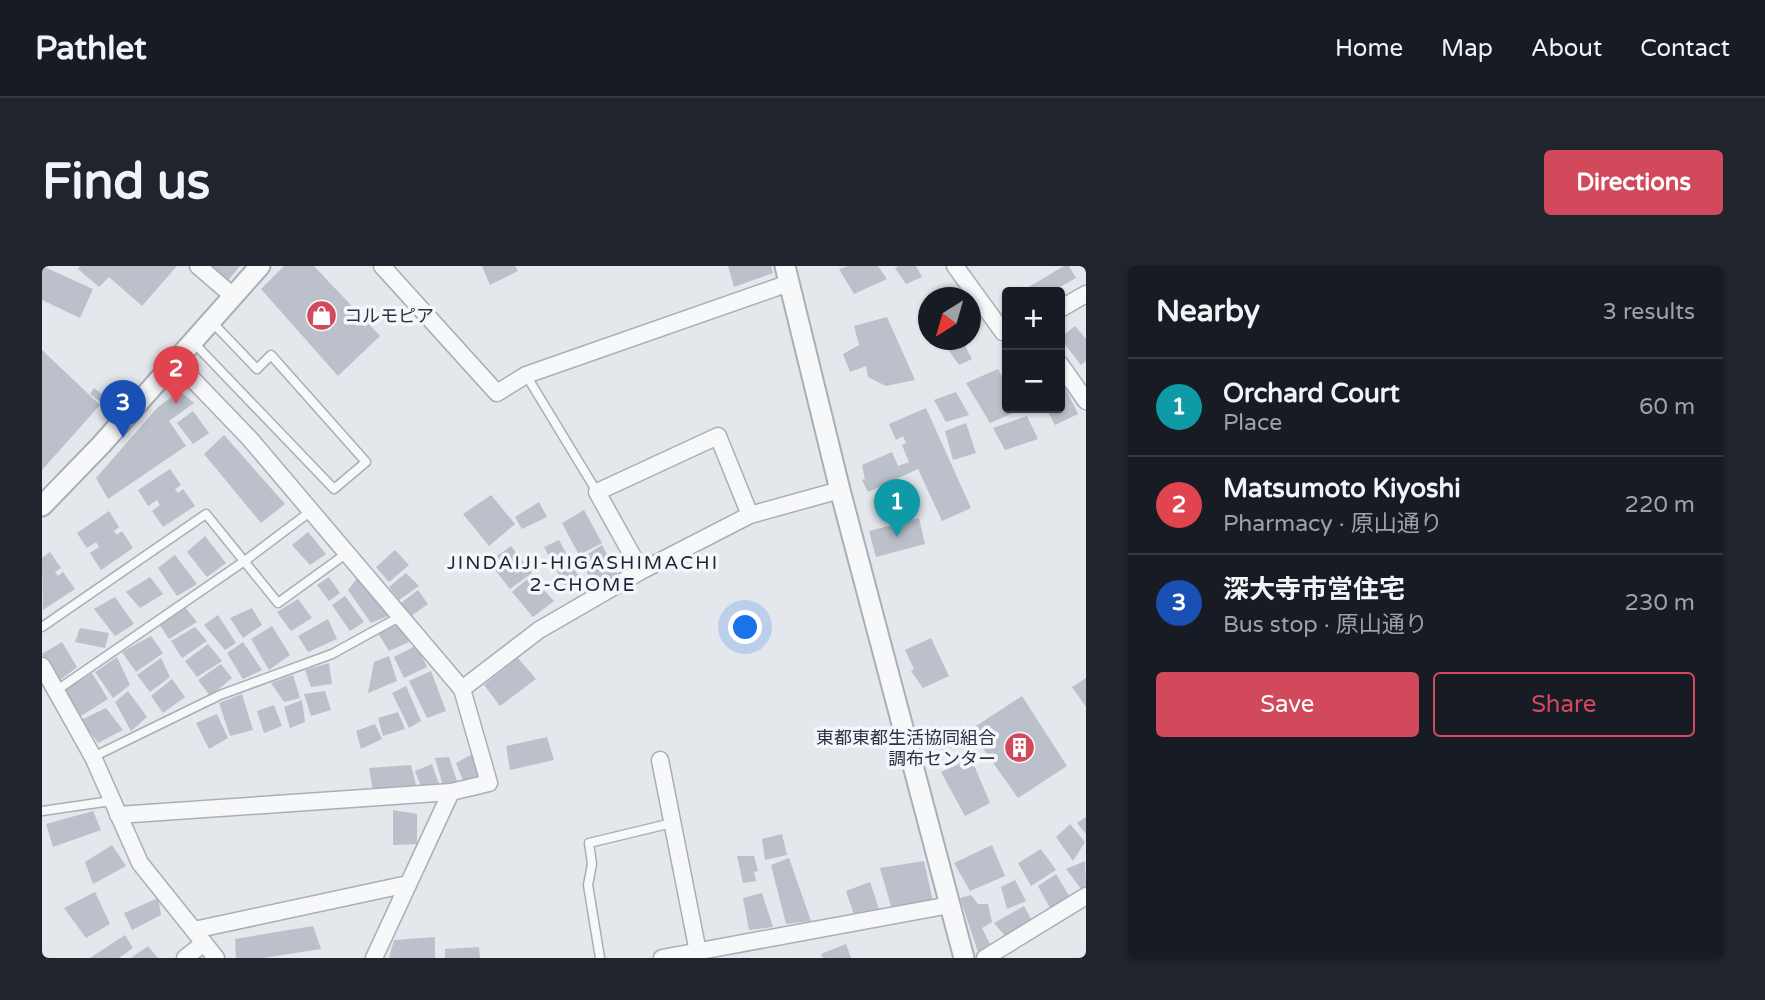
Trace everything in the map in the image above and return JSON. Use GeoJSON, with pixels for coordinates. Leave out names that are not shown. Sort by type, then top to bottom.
{"type":"FeatureCollection","features":[{"type":"Feature","properties":{"kind":"street"},"geometry":{"type":"LineString","coordinates":[[198,266],[233,296]]}},
{"type":"Feature","properties":{"kind":"street"},"geometry":{"type":"LineString","coordinates":[[42,506],[176,362],[260,266]]}},
{"type":"Feature","properties":{"kind":"street"},"geometry":{"type":"LineString","coordinates":[[382,266],[498,393],[526,375],[787,271],[840,490],[964,958]]}},
{"type":"Feature","properties":{"kind":"street"},"geometry":{"type":"LineString","coordinates":[[956,266],[1002,331]]}},
{"type":"Feature","properties":{"kind":"street"},"geometry":{"type":"LineString","coordinates":[[1065,306],[1086,294]]}},
{"type":"Feature","properties":{"kind":"street"},"geometry":{"type":"LineString","coordinates":[[114,808],[451,792],[489,783],[462,689],[250,439],[176,362]]}},
{"type":"Feature","properties":{"kind":"street"},"geometry":{"type":"LineString","coordinates":[[1065,372],[1086,401]]}},
{"type":"Feature","properties":{"kind":"street"},"geometry":{"type":"LineString","coordinates":[[641,571],[597,492],[718,436],[750,515]]}},
{"type":"Feature","properties":{"kind":"street"},"geometry":{"type":"LineString","coordinates":[[462,689],[539,630],[641,571],[750,515],[840,490]]}},
{"type":"Feature","properties":{"kind":"street"},"geometry":{"type":"LineString","coordinates":[[42,666],[93,757],[140,863],[216,958]]}},
{"type":"Feature","properties":{"kind":"street"},"geometry":{"type":"LineString","coordinates":[[660,760],[698,952]]}},
{"type":"Feature","properties":{"kind":"street"},"geometry":{"type":"LineString","coordinates":[[373,958],[451,792]]}},
{"type":"Feature","properties":{"kind":"street"},"geometry":{"type":"LineString","coordinates":[[186,958],[199,937],[408,884]]}},
{"type":"Feature","properties":{"kind":"street"},"geometry":{"type":"LineString","coordinates":[[985,958],[1086,896]]}},
{"type":"Feature","properties":{"kind":"street"},"geometry":{"type":"LineString","coordinates":[[662,958],[950,905]]}},
{"type":"Feature","properties":{"kind":"lane"},"geometry":{"type":"LineString","coordinates":[[193,342],[334,489],[366,462],[271,355],[257,369],[211,321]]}},
{"type":"Feature","properties":{"kind":"lane"},"geometry":{"type":"LineString","coordinates":[[526,375],[597,492]]}},
{"type":"Feature","properties":{"kind":"lane"},"geometry":{"type":"LineString","coordinates":[[57,690],[246,560],[310,511]]}},
{"type":"Feature","properties":{"kind":"lane"},"geometry":{"type":"LineString","coordinates":[[42,627],[206,514],[246,560],[278,603],[347,552]]}},
{"type":"Feature","properties":{"kind":"lane"},"geometry":{"type":"LineString","coordinates":[[93,757],[220,695],[332,654],[402,615]]}},
{"type":"Feature","properties":{"kind":"lane"},"geometry":{"type":"LineString","coordinates":[[42,811],[114,808]]}},
{"type":"Feature","properties":{"kind":"lane"},"geometry":{"type":"LineString","coordinates":[[600,958],[588,885],[592,863],[589,843],[672,823]]}},
{"type":"Feature","properties":{"kind":"building"},"geometry":{"type":"Polygon","coordinates":[[[42,266],[93,289],[80,318],[42,300],[42,266]]]}},
{"type":"Feature","properties":{"kind":"building"},"geometry":{"type":"Polygon","coordinates":[[[80,266],[177,266],[142,306],[109,277],[99,287],[78,269],[80,266]]]}},
{"type":"Feature","properties":{"kind":"building"},"geometry":{"type":"Polygon","coordinates":[[[208,266],[240,266],[227,282],[208,266]]]}},
{"type":"Feature","properties":{"kind":"building"},"geometry":{"type":"Polygon","coordinates":[[[284,266],[314,266],[380,336],[338,376],[261,289],[284,266]]]}},
{"type":"Feature","properties":{"kind":"building"},"geometry":{"type":"Polygon","coordinates":[[[482,266],[515,266],[518,271],[490,285],[482,266]]]}},
{"type":"Feature","properties":{"kind":"building"},"geometry":{"type":"Polygon","coordinates":[[[728,266],[771,266],[773,273],[734,287],[728,266]]]}},
{"type":"Feature","properties":{"kind":"building"},"geometry":{"type":"Polygon","coordinates":[[[848,266],[878,266],[887,279],[854,294],[839,269],[848,266]]]}},
{"type":"Feature","properties":{"kind":"building"},"geometry":{"type":"Polygon","coordinates":[[[916,266],[922,277],[906,284],[895,268],[916,266]]]}},
{"type":"Feature","properties":{"kind":"building"},"geometry":{"type":"Polygon","coordinates":[[[1064,266],[1069,266],[1076,278],[1060,287],[1029,287],[1064,266]]]}},
{"type":"Feature","properties":{"kind":"building"},"geometry":{"type":"Polygon","coordinates":[[[887,317],[915,380],[886,386],[868,377],[866,366],[850,372],[843,354],[859,345],[854,326],[887,317]]]}},
{"type":"Feature","properties":{"kind":"building"},"geometry":{"type":"Polygon","coordinates":[[[1075,326],[1086,339],[1086,361],[1081,365],[1065,344],[1065,334],[1075,326]]]}},
{"type":"Feature","properties":{"kind":"building"},"geometry":{"type":"Polygon","coordinates":[[[42,350],[100,405],[42,470],[42,350]]]}},
{"type":"Feature","properties":{"kind":"building"},"geometry":{"type":"Polygon","coordinates":[[[948,350],[967,350],[972,359],[959,365],[948,350]]]}},
{"type":"Feature","properties":{"kind":"building"},"geometry":{"type":"Polygon","coordinates":[[[998,369],[1002,377],[1002,413],[1013,413],[990,423],[966,383],[998,369]]]}},
{"type":"Feature","properties":{"kind":"building"},"geometry":{"type":"Polygon","coordinates":[[[1065,387],[1078,414],[1055,425],[1049,413],[1065,413],[1065,387]]]}},
{"type":"Feature","properties":{"kind":"building"},"geometry":{"type":"Polygon","coordinates":[[[94,388],[107,398],[103,404],[90,394],[94,388]]]}},
{"type":"Feature","properties":{"kind":"building"},"geometry":{"type":"Polygon","coordinates":[[[180,391],[194,403],[169,421],[186,446],[108,499],[96,478],[158,407],[180,391]]]}},
{"type":"Feature","properties":{"kind":"building"},"geometry":{"type":"Polygon","coordinates":[[[956,392],[969,415],[946,422],[934,400],[956,392]]]}},
{"type":"Feature","properties":{"kind":"building"},"geometry":{"type":"Polygon","coordinates":[[[926,408],[971,508],[942,521],[918,469],[868,492],[862,480],[865,479],[862,465],[892,452],[898,466],[909,462],[902,445],[906,443],[903,436],[896,440],[889,424],[926,408]]]}},
{"type":"Feature","properties":{"kind":"building"},"geometry":{"type":"Polygon","coordinates":[[[193,411],[209,433],[193,444],[177,423],[193,411]]]}},
{"type":"Feature","properties":{"kind":"building"},"geometry":{"type":"Polygon","coordinates":[[[1027,416],[1038,439],[1005,450],[993,428],[1027,416]]]}},
{"type":"Feature","properties":{"kind":"building"},"geometry":{"type":"Polygon","coordinates":[[[966,423],[976,453],[953,460],[945,431],[966,423]]]}},
{"type":"Feature","properties":{"kind":"building"},"geometry":{"type":"Polygon","coordinates":[[[224,435],[285,504],[261,523],[204,454],[224,435]]]}},
{"type":"Feature","properties":{"kind":"building"},"geometry":{"type":"Polygon","coordinates":[[[170,469],[181,485],[175,489],[178,493],[183,489],[195,506],[163,527],[152,511],[160,505],[157,500],[148,506],[138,490],[170,469]]]}},
{"type":"Feature","properties":{"kind":"building"},"geometry":{"type":"Polygon","coordinates":[[[491,495],[515,524],[489,546],[463,514],[491,495]]]}},
{"type":"Feature","properties":{"kind":"building"},"geometry":{"type":"Polygon","coordinates":[[[539,502],[547,517],[522,529],[515,517],[539,502]]]}},
{"type":"Feature","properties":{"kind":"building"},"geometry":{"type":"Polygon","coordinates":[[[584,510],[602,543],[579,555],[562,523],[584,510]]]}},
{"type":"Feature","properties":{"kind":"building"},"geometry":{"type":"Polygon","coordinates":[[[109,511],[119,527],[114,531],[117,535],[122,531],[133,548],[101,570],[90,553],[99,547],[96,542],[87,548],[77,533],[109,511]]]}},
{"type":"Feature","properties":{"kind":"building"},"geometry":{"type":"Polygon","coordinates":[[[919,518],[925,544],[876,557],[869,531],[919,518]]]}},
{"type":"Feature","properties":{"kind":"building"},"geometry":{"type":"Polygon","coordinates":[[[308,532],[326,554],[310,565],[292,545],[308,532]]]}},
{"type":"Feature","properties":{"kind":"building"},"geometry":{"type":"Polygon","coordinates":[[[205,536],[226,563],[207,577],[187,552],[205,536]]]}},
{"type":"Feature","properties":{"kind":"building"},"geometry":{"type":"Polygon","coordinates":[[[559,540],[581,581],[567,590],[544,547],[559,540]]]}},
{"type":"Feature","properties":{"kind":"building"},"geometry":{"type":"Polygon","coordinates":[[[602,545],[620,579],[597,591],[580,559],[602,545]]]}},
{"type":"Feature","properties":{"kind":"building"},"geometry":{"type":"Polygon","coordinates":[[[511,546],[532,573],[510,589],[489,562],[511,546]]]}},
{"type":"Feature","properties":{"kind":"building"},"geometry":{"type":"Polygon","coordinates":[[[395,550],[409,565],[389,582],[376,567],[395,550]]]}},
{"type":"Feature","properties":{"kind":"building"},"geometry":{"type":"Polygon","coordinates":[[[50,552],[61,568],[55,572],[58,576],[63,572],[75,589],[43,610],[42,558],[50,552]]]}},
{"type":"Feature","properties":{"kind":"building"},"geometry":{"type":"Polygon","coordinates":[[[175,555],[197,584],[177,596],[158,568],[175,555]]]}},
{"type":"Feature","properties":{"kind":"building"},"geometry":{"type":"Polygon","coordinates":[[[406,573],[419,586],[399,600],[389,587],[406,573]]]}},
{"type":"Feature","properties":{"kind":"building"},"geometry":{"type":"Polygon","coordinates":[[[531,576],[554,601],[533,617],[512,592],[531,576]]]}},
{"type":"Feature","properties":{"kind":"building"},"geometry":{"type":"Polygon","coordinates":[[[150,577],[163,594],[140,608],[126,592],[150,577]]]}},
{"type":"Feature","properties":{"kind":"building"},"geometry":{"type":"Polygon","coordinates":[[[329,577],[340,593],[329,601],[317,585],[329,577]]]}},
{"type":"Feature","properties":{"kind":"building"},"geometry":{"type":"Polygon","coordinates":[[[358,577],[388,616],[371,623],[348,590],[358,577]]]}},
{"type":"Feature","properties":{"kind":"building"},"geometry":{"type":"Polygon","coordinates":[[[418,590],[428,604],[411,616],[401,603],[418,590]]]}},
{"type":"Feature","properties":{"kind":"building"},"geometry":{"type":"Polygon","coordinates":[[[345,596],[364,622],[350,631],[332,605],[345,596]]]}},
{"type":"Feature","properties":{"kind":"building"},"geometry":{"type":"Polygon","coordinates":[[[115,597],[134,624],[115,636],[94,609],[115,597]]]}},
{"type":"Feature","properties":{"kind":"building"},"geometry":{"type":"Polygon","coordinates":[[[298,599],[312,618],[291,631],[277,612],[298,599]]]}},
{"type":"Feature","properties":{"kind":"building"},"geometry":{"type":"Polygon","coordinates":[[[184,606],[197,622],[169,639],[159,624],[184,606]]]}},
{"type":"Feature","properties":{"kind":"building"},"geometry":{"type":"Polygon","coordinates":[[[252,608],[262,625],[243,638],[230,618],[252,608]]]}},
{"type":"Feature","properties":{"kind":"building"},"geometry":{"type":"Polygon","coordinates":[[[218,615],[236,643],[225,650],[204,625],[218,615]]]}},
{"type":"Feature","properties":{"kind":"building"},"geometry":{"type":"Polygon","coordinates":[[[328,619],[337,639],[308,652],[298,636],[328,619]]]}},
{"type":"Feature","properties":{"kind":"building"},"geometry":{"type":"Polygon","coordinates":[[[400,624],[409,642],[389,651],[378,633],[400,624]]]}},
{"type":"Feature","properties":{"kind":"building"},"geometry":{"type":"Polygon","coordinates":[[[272,626],[290,655],[269,670],[251,639],[272,626]]]}},
{"type":"Feature","properties":{"kind":"building"},"geometry":{"type":"Polygon","coordinates":[[[195,627],[207,641],[182,658],[171,641],[195,627]]]}},
{"type":"Feature","properties":{"kind":"building"},"geometry":{"type":"Polygon","coordinates":[[[80,628],[109,633],[105,648],[75,642],[80,628]]]}},
{"type":"Feature","properties":{"kind":"building"},"geometry":{"type":"Polygon","coordinates":[[[151,636],[163,653],[136,672],[122,652],[151,636]]]}},
{"type":"Feature","properties":{"kind":"building"},"geometry":{"type":"Polygon","coordinates":[[[931,638],[949,676],[923,688],[911,671],[914,669],[905,650],[931,638]]]}},
{"type":"Feature","properties":{"kind":"building"},"geometry":{"type":"Polygon","coordinates":[[[62,642],[77,667],[59,681],[42,654],[62,642]]]}},
{"type":"Feature","properties":{"kind":"building"},"geometry":{"type":"Polygon","coordinates":[[[243,642],[262,670],[243,679],[227,653],[243,642]]]}},
{"type":"Feature","properties":{"kind":"building"},"geometry":{"type":"Polygon","coordinates":[[[208,644],[222,661],[197,677],[185,661],[208,644]]]}},
{"type":"Feature","properties":{"kind":"building"},"geometry":{"type":"Polygon","coordinates":[[[417,645],[427,667],[404,678],[394,657],[417,645]]]}},
{"type":"Feature","properties":{"kind":"building"},"geometry":{"type":"Polygon","coordinates":[[[389,656],[397,681],[368,693],[374,662],[389,656]]]}},
{"type":"Feature","properties":{"kind":"building"},"geometry":{"type":"Polygon","coordinates":[[[117,657],[130,685],[113,698],[95,672],[117,657]]]}},
{"type":"Feature","properties":{"kind":"building"},"geometry":{"type":"Polygon","coordinates":[[[161,658],[170,677],[150,692],[137,675],[161,658]]]}},
{"type":"Feature","properties":{"kind":"building"},"geometry":{"type":"Polygon","coordinates":[[[518,658],[536,679],[500,706],[484,685],[518,658]]]}},
{"type":"Feature","properties":{"kind":"building"},"geometry":{"type":"Polygon","coordinates":[[[329,663],[332,684],[311,687],[305,670],[329,663]]]}},
{"type":"Feature","properties":{"kind":"building"},"geometry":{"type":"Polygon","coordinates":[[[221,664],[232,678],[210,696],[198,680],[221,664]]]}},
{"type":"Feature","properties":{"kind":"building"},"geometry":{"type":"Polygon","coordinates":[[[431,671],[446,711],[427,718],[409,681],[431,671]]]}},
{"type":"Feature","properties":{"kind":"building"},"geometry":{"type":"Polygon","coordinates":[[[92,673],[108,699],[81,716],[65,690],[92,673]]]}},
{"type":"Feature","properties":{"kind":"building"},"geometry":{"type":"Polygon","coordinates":[[[293,675],[300,698],[284,702],[271,683],[293,675]]]}},
{"type":"Feature","properties":{"kind":"building"},"geometry":{"type":"Polygon","coordinates":[[[1086,678],[1086,707],[1072,687],[1086,678]]]}},
{"type":"Feature","properties":{"kind":"building"},"geometry":{"type":"Polygon","coordinates":[[[172,679],[185,697],[163,713],[151,696],[172,679]]]}},
{"type":"Feature","properties":{"kind":"building"},"geometry":{"type":"Polygon","coordinates":[[[406,686],[421,721],[409,728],[392,693],[406,686]]]}},
{"type":"Feature","properties":{"kind":"building"},"geometry":{"type":"Polygon","coordinates":[[[128,691],[147,717],[131,731],[115,702],[128,691]]]}},
{"type":"Feature","properties":{"kind":"building"},"geometry":{"type":"Polygon","coordinates":[[[325,691],[331,710],[311,716],[304,694],[325,691]]]}},
{"type":"Feature","properties":{"kind":"building"},"geometry":{"type":"Polygon","coordinates":[[[242,694],[253,730],[230,736],[219,703],[242,694]]]}},
{"type":"Feature","properties":{"kind":"building","name":"東都東都生活協同組合 調布センター"},"geometry":{"type":"Polygon","coordinates":[[[1022,696],[1067,766],[1018,798],[970,730],[1022,696]]]}},
{"type":"Feature","properties":{"kind":"building"},"geometry":{"type":"Polygon","coordinates":[[[302,700],[305,722],[290,728],[284,707],[302,700]]]}},
{"type":"Feature","properties":{"kind":"building"},"geometry":{"type":"Polygon","coordinates":[[[274,705],[282,726],[264,733],[257,711],[274,705]]]}},
{"type":"Feature","properties":{"kind":"building"},"geometry":{"type":"Polygon","coordinates":[[[106,708],[123,730],[98,743],[81,720],[106,708]]]}},
{"type":"Feature","properties":{"kind":"building"},"geometry":{"type":"Polygon","coordinates":[[[398,712],[405,729],[383,736],[378,718],[398,712]]]}},
{"type":"Feature","properties":{"kind":"building"},"geometry":{"type":"Polygon","coordinates":[[[217,714],[228,738],[209,749],[196,723],[217,714]]]}},
{"type":"Feature","properties":{"kind":"building"},"geometry":{"type":"Polygon","coordinates":[[[375,724],[382,739],[361,749],[356,731],[375,724]]]}},
{"type":"Feature","properties":{"kind":"building"},"geometry":{"type":"Polygon","coordinates":[[[547,737],[554,760],[510,770],[506,746],[547,737]]]}},
{"type":"Feature","properties":{"kind":"building"},"geometry":{"type":"Polygon","coordinates":[[[476,752],[484,776],[464,783],[456,763],[476,752]]]}},
{"type":"Feature","properties":{"kind":"building"},"geometry":{"type":"Polygon","coordinates":[[[449,757],[458,784],[443,786],[435,758],[449,757]]]}},
{"type":"Feature","properties":{"kind":"building"},"geometry":{"type":"Polygon","coordinates":[[[971,758],[990,803],[965,816],[941,772],[971,758]]]}},
{"type":"Feature","properties":{"kind":"building"},"geometry":{"type":"Polygon","coordinates":[[[432,764],[440,787],[424,794],[415,771],[432,764]]]}},
{"type":"Feature","properties":{"kind":"building"},"geometry":{"type":"Polygon","coordinates":[[[411,765],[417,789],[373,791],[369,768],[411,765]]]}},
{"type":"Feature","properties":{"kind":"building"},"geometry":{"type":"Polygon","coordinates":[[[393,810],[417,814],[417,844],[393,845],[393,810]]]}},
{"type":"Feature","properties":{"kind":"building"},"geometry":{"type":"Polygon","coordinates":[[[93,811],[101,830],[53,847],[46,824],[93,811]]]}},
{"type":"Feature","properties":{"kind":"building"},"geometry":{"type":"Polygon","coordinates":[[[1086,817],[1086,834],[1077,823],[1086,817]]]}},
{"type":"Feature","properties":{"kind":"building"},"geometry":{"type":"Polygon","coordinates":[[[1070,824],[1085,842],[1073,861],[1056,837],[1070,824]]]}},
{"type":"Feature","properties":{"kind":"building"},"geometry":{"type":"Polygon","coordinates":[[[782,834],[787,855],[765,860],[762,839],[782,834]]]}},
{"type":"Feature","properties":{"kind":"building"},"geometry":{"type":"Polygon","coordinates":[[[112,845],[126,866],[93,884],[85,862],[112,845]]]}},
{"type":"Feature","properties":{"kind":"building"},"geometry":{"type":"Polygon","coordinates":[[[992,845],[1005,876],[970,891],[954,863],[992,845]]]}},
{"type":"Feature","properties":{"kind":"building"},"geometry":{"type":"Polygon","coordinates":[[[1041,849],[1056,870],[1031,886],[1018,863],[1041,849]]]}},
{"type":"Feature","properties":{"kind":"building"},"geometry":{"type":"Polygon","coordinates":[[[737,856],[754,856],[758,871],[754,872],[756,881],[743,883],[737,856]]]}},
{"type":"Feature","properties":{"kind":"building"},"geometry":{"type":"Polygon","coordinates":[[[789,858],[811,921],[786,924],[771,865],[789,858]]]}},
{"type":"Feature","properties":{"kind":"building"},"geometry":{"type":"Polygon","coordinates":[[[924,861],[933,902],[893,913],[880,868],[924,861]]]}},
{"type":"Feature","properties":{"kind":"building"},"geometry":{"type":"Polygon","coordinates":[[[1085,861],[1086,886],[1081,889],[1066,869],[1085,861]]]}},
{"type":"Feature","properties":{"kind":"building"},"geometry":{"type":"Polygon","coordinates":[[[1056,874],[1071,899],[1051,910],[1038,886],[1056,874]]]}},
{"type":"Feature","properties":{"kind":"building"},"geometry":{"type":"Polygon","coordinates":[[[1015,880],[1026,901],[1007,909],[1001,887],[1015,880]]]}},
{"type":"Feature","properties":{"kind":"building"},"geometry":{"type":"Polygon","coordinates":[[[870,882],[880,912],[855,918],[846,891],[870,882]]]}},
{"type":"Feature","properties":{"kind":"building"},"geometry":{"type":"Polygon","coordinates":[[[95,892],[110,924],[86,938],[64,908],[95,892]]]}},
{"type":"Feature","properties":{"kind":"building"},"geometry":{"type":"Polygon","coordinates":[[[762,893],[773,927],[749,930],[743,898],[762,893]]]}},
{"type":"Feature","properties":{"kind":"building"},"geometry":{"type":"Polygon","coordinates":[[[971,895],[978,904],[988,904],[992,922],[982,928],[991,946],[978,952],[960,898],[971,895]]]}},
{"type":"Feature","properties":{"kind":"building"},"geometry":{"type":"Polygon","coordinates":[[[158,898],[161,915],[132,930],[124,913],[158,898]]]}},
{"type":"Feature","properties":{"kind":"building"},"geometry":{"type":"Polygon","coordinates":[[[1024,906],[1032,921],[1005,936],[994,923],[1024,906]]]}},
{"type":"Feature","properties":{"kind":"building"},"geometry":{"type":"Polygon","coordinates":[[[313,926],[321,949],[263,958],[236,958],[235,939],[313,926]]]}},
{"type":"Feature","properties":{"kind":"building"},"geometry":{"type":"Polygon","coordinates":[[[125,935],[133,948],[119,958],[90,958],[125,935]]]}},
{"type":"Feature","properties":{"kind":"building"},"geometry":{"type":"Polygon","coordinates":[[[435,937],[435,958],[389,958],[394,940],[435,937]]]}},
{"type":"Feature","properties":{"kind":"building"},"geometry":{"type":"Polygon","coordinates":[[[846,944],[851,958],[823,958],[821,954],[846,944]]]}},
{"type":"Feature","properties":{"kind":"building"},"geometry":{"type":"Polygon","coordinates":[[[148,946],[158,958],[131,958],[148,946]]]}},
{"type":"Feature","properties":{"kind":"building"},"geometry":{"type":"Polygon","coordinates":[[[479,947],[480,958],[445,958],[445,949],[479,947]]]}},
{"type":"Feature","properties":{"kind":"place","name":"コルモピア"},"geometry":{"type":"Point","coordinates":[321,316]}},
{"type":"Feature","properties":{"kind":"place","name":"Matsumoto Kiyoshi"},"geometry":{"type":"Point","coordinates":[176,404]}},
{"type":"Feature","properties":{"kind":"place","name":"深大寺市営住宅"},"geometry":{"type":"Point","coordinates":[123,438]}},
{"type":"Feature","properties":{"kind":"place","name":"Orchard Court"},"geometry":{"type":"Point","coordinates":[897,537]}},
{"type":"Feature","properties":{"kind":"place","name":"東都東都生活協同組合 調布センター"},"geometry":{"type":"Point","coordinates":[1019,748]}},
{"type":"Feature","properties":{"kind":"district","name":"JINDAIJI-HIGASHIMACHI 2-CHOME"},"geometry":{"type":"Point","coordinates":[583,574]}}]}
